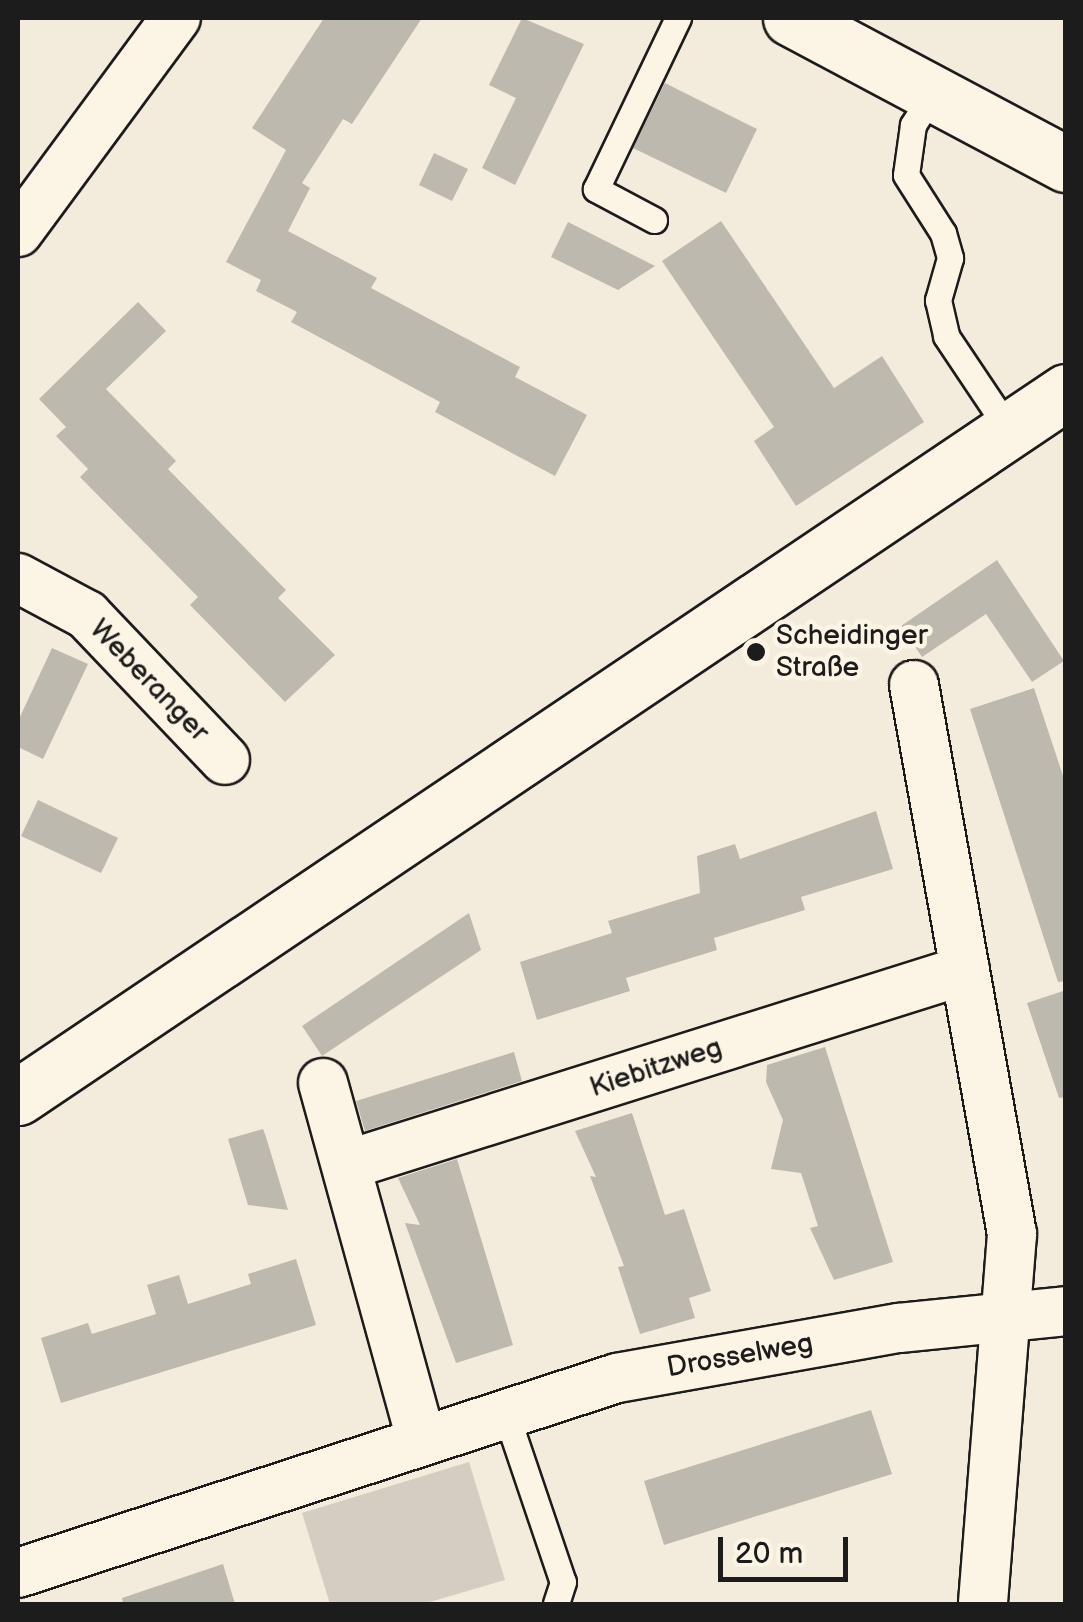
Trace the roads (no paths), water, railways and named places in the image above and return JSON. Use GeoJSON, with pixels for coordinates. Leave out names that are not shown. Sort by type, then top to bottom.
{"type":"FeatureCollection","features":[{"type":"Feature","properties":{"kind":"main road"},"geometry":{"type":"LineString","coordinates":[[791,18],[1066,164]]}},
{"type":"Feature","properties":{"kind":"main road"},"geometry":{"type":"LineString","coordinates":[[18,1097],[1066,392]]}},
{"type":"Feature","properties":{"kind":"street"},"geometry":{"type":"LineString","coordinates":[[18,232],[176,18]]}},
{"type":"Feature","properties":{"kind":"street","name":"Weberanger"},"geometry":{"type":"LineString","coordinates":[[18,578],[87,615],[225,760]]}},
{"type":"Feature","properties":{"kind":"street"},"geometry":{"type":"LineString","coordinates":[[914,685],[1012,1234],[1002,1320],[983,1604]]}},
{"type":"Feature","properties":{"kind":"street","name":"Kiebitzweg"},"geometry":{"type":"LineString","coordinates":[[347,1165],[965,970]]}},
{"type":"Feature","properties":{"kind":"street"},"geometry":{"type":"LineString","coordinates":[[323,1083],[421,1438]]}},
{"type":"Feature","properties":{"kind":"street","name":"Drosselweg"},"geometry":{"type":"LineString","coordinates":[[18,1573],[421,1438],[618,1378],[899,1328],[1066,1311]]}},
{"type":"Feature","properties":{"kind":"street"},"geometry":{"type":"LineString","coordinates":[[18,1573],[28,1604]]}},
{"type":"Feature","properties":{"kind":"lane"},"geometry":{"type":"LineString","coordinates":[[654,220],[596,189],[678,18]]}},
{"type":"Feature","properties":{"kind":"lane"},"geometry":{"type":"LineString","coordinates":[[933,93],[913,125],[906,175],[943,233],[950,258],[938,300],[946,336],[1010,430]]}},
{"type":"Feature","properties":{"kind":"lane"},"geometry":{"type":"LineString","coordinates":[[506,1414],[564,1582],[556,1604]]}},
{"type":"Feature","properties":{"kind":"place","name":"Scheidinger Straße"},"geometry":{"type":"Point","coordinates":[756,652]}}]}
